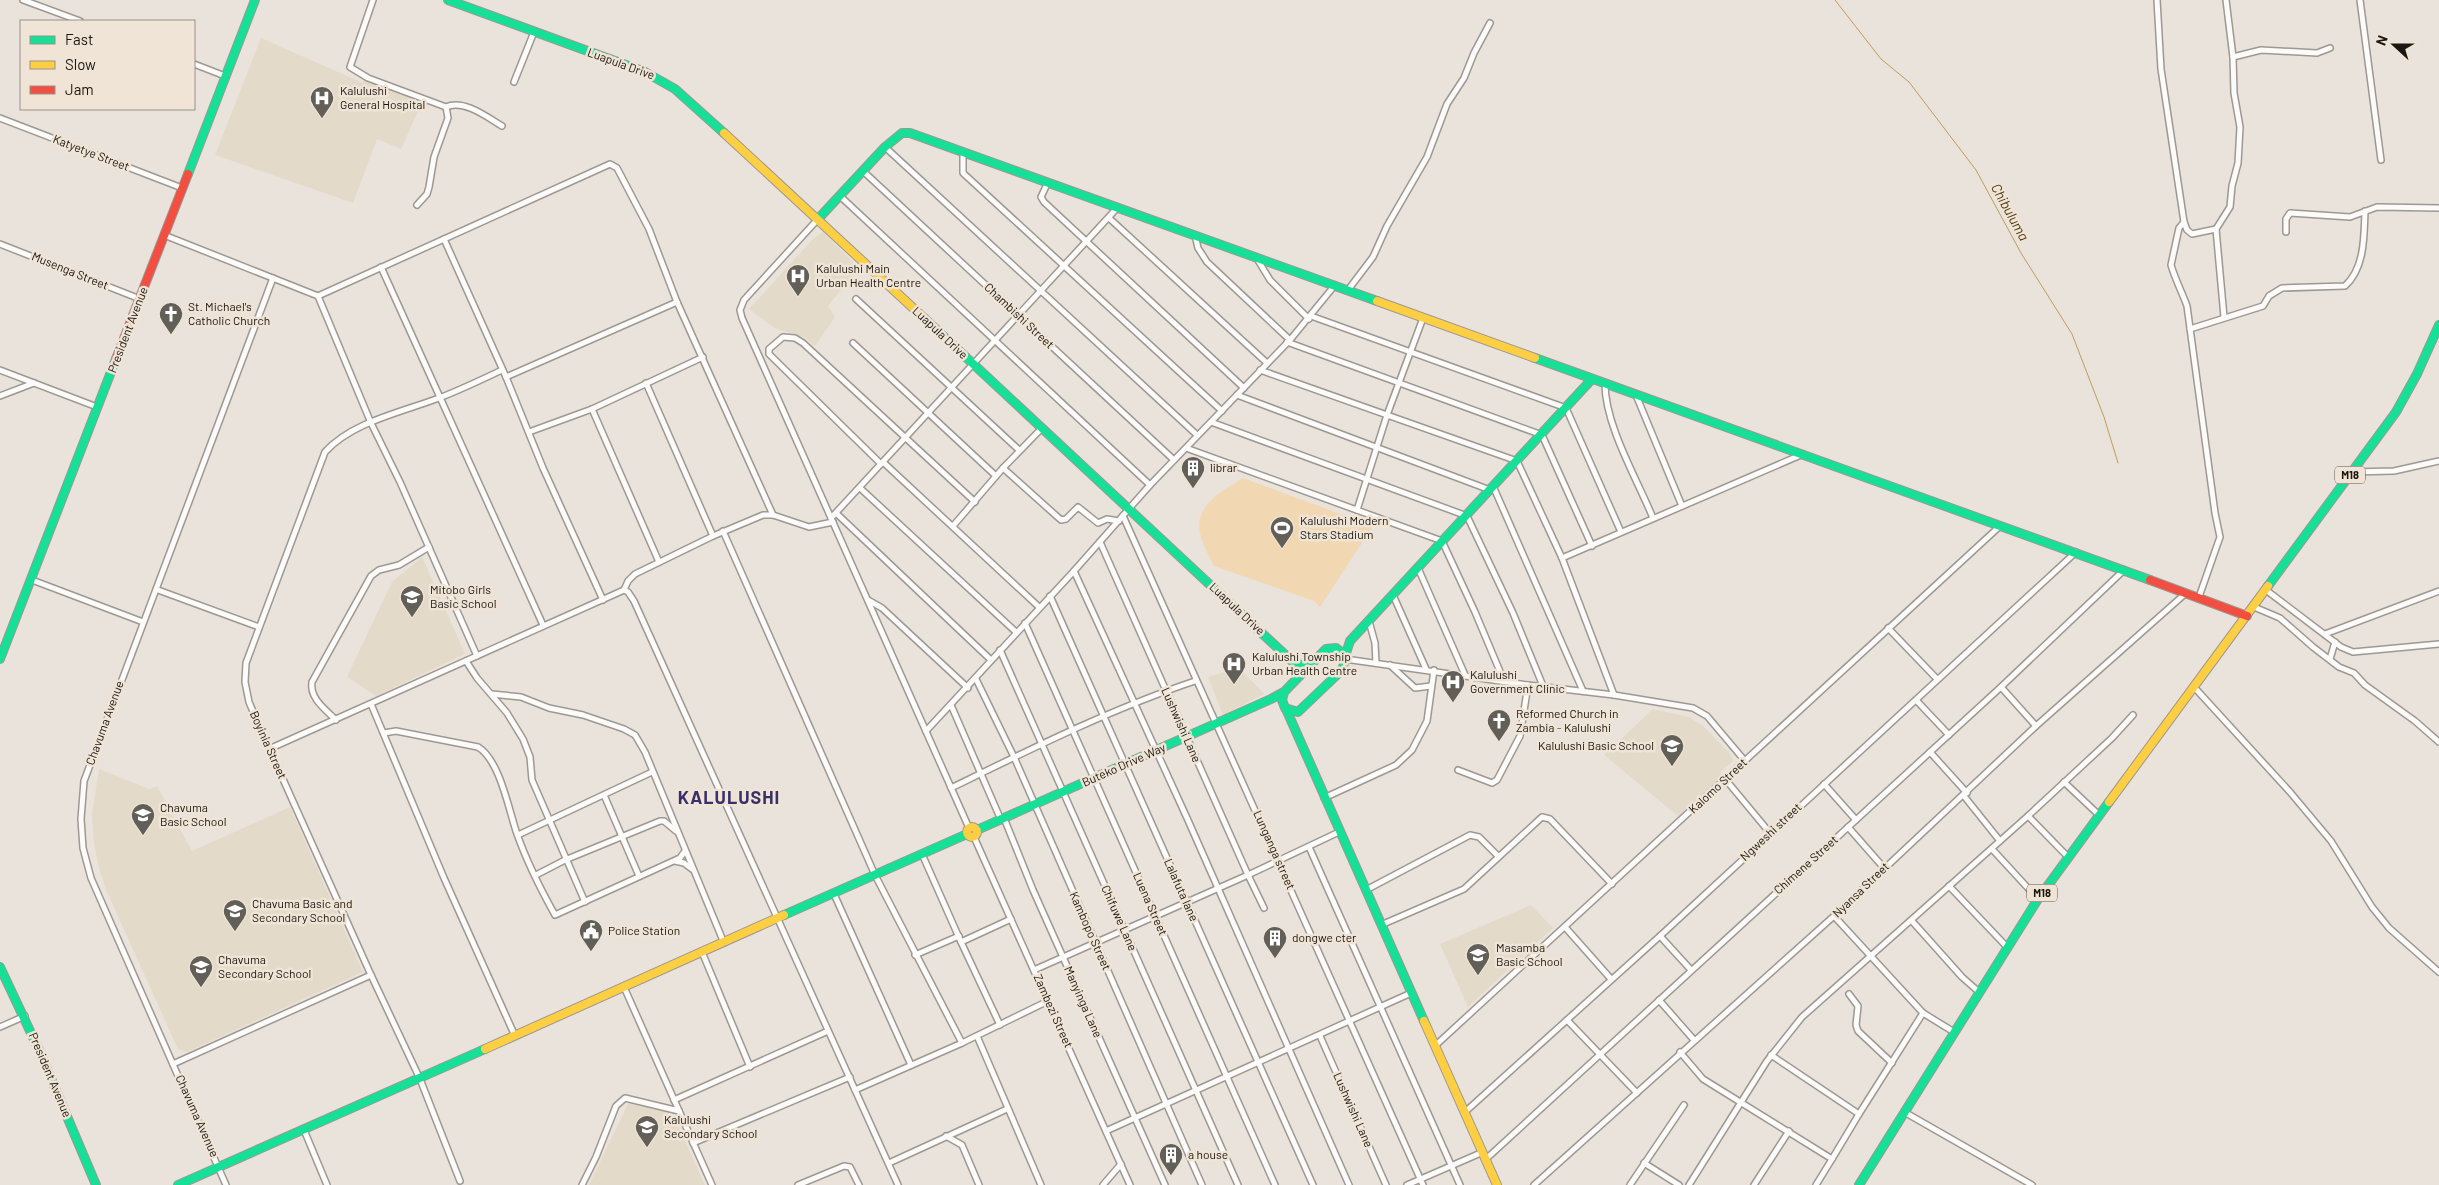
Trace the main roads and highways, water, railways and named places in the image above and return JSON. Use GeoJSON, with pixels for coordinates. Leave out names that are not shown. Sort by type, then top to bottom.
{"type":"FeatureCollection","features":[{"type":"Feature","properties":{"kind":"waterway","name":"Chibuluma"},"geometry":{"type":"LineString","coordinates":[[1835,0],[1881,59],[1909,82],[1976,170],[2021,253],[2072,334],[2104,417],[2118,463]]}},
{"type":"Feature","properties":{"kind":"place","name":"Kalulushi General Hospital"},"geometry":{"type":"Point","coordinates":[322,119]}},
{"type":"Feature","properties":{"kind":"place","name":"Kalulushi Main Urban Health Centre"},"geometry":{"type":"Point","coordinates":[798,297]}},
{"type":"Feature","properties":{"kind":"place","name":"St. Michael's Catholic Church"},"geometry":{"type":"Point","coordinates":[171,335]}},
{"type":"Feature","properties":{"kind":"place","name":"librar"},"geometry":{"type":"Point","coordinates":[1193,489]}},
{"type":"Feature","properties":{"kind":"place","name":"Kalulushi Modern Stars Stadium"},"geometry":{"type":"Point","coordinates":[1282,549]}},
{"type":"Feature","properties":{"kind":"place","name":"Mitobo Girls Basic School"},"geometry":{"type":"Point","coordinates":[412,618]}},
{"type":"Feature","properties":{"kind":"place","name":"Kalulushi Township Urban Health Centre"},"geometry":{"type":"Point","coordinates":[1234,685]}},
{"type":"Feature","properties":{"kind":"place","name":"Kalulushi Government Clinic"},"geometry":{"type":"Point","coordinates":[1453,703]}},
{"type":"Feature","properties":{"kind":"place","name":"Reformed Church in Zambia - Kalulushi"},"geometry":{"type":"Point","coordinates":[1499,742]}},
{"type":"Feature","properties":{"kind":"place","name":"Kalulushi Basic School"},"geometry":{"type":"Point","coordinates":[1672,767]}},
{"type":"Feature","properties":{"kind":"place","name":"Chavuma Basic School"},"geometry":{"type":"Point","coordinates":[143,836]}},
{"type":"Feature","properties":{"kind":"place","name":"Chavuma Basic and Secondary School"},"geometry":{"type":"Point","coordinates":[235,932]}},
{"type":"Feature","properties":{"kind":"place","name":"Police Station"},"geometry":{"type":"Point","coordinates":[591,952]}},
{"type":"Feature","properties":{"kind":"place","name":"dongwe cter"},"geometry":{"type":"Point","coordinates":[1275,959]}},
{"type":"Feature","properties":{"kind":"place","name":"Masamba Basic School"},"geometry":{"type":"Point","coordinates":[1478,976]}},
{"type":"Feature","properties":{"kind":"place","name":"Chavuma Secondary School"},"geometry":{"type":"Point","coordinates":[201,988]}},
{"type":"Feature","properties":{"kind":"place","name":"Kalulushi Secondary School"},"geometry":{"type":"Point","coordinates":[647,1148]}},
{"type":"Feature","properties":{"kind":"place","name":"a house"},"geometry":{"type":"Point","coordinates":[1171,1176]}},
{"type":"Feature","properties":{"kind":"district","name":"KALULUSHI"},"geometry":{"type":"Point","coordinates":[729,798]}}]}
